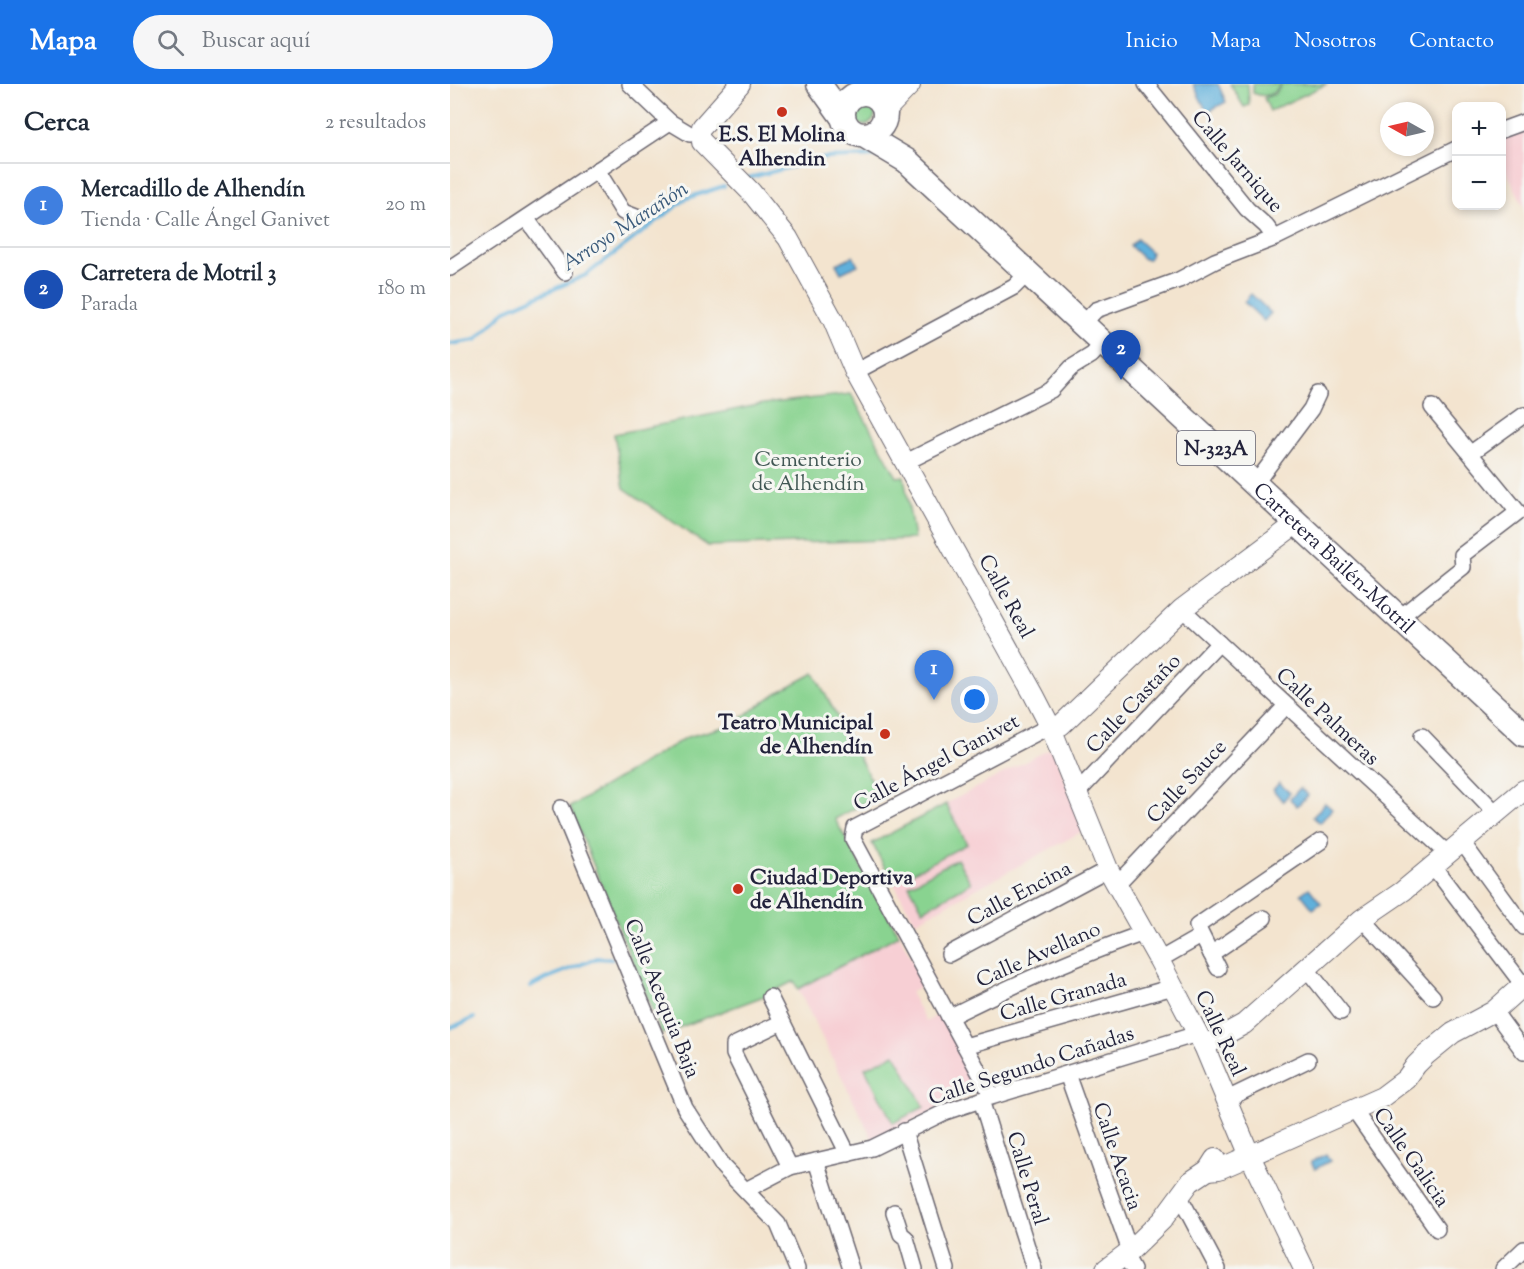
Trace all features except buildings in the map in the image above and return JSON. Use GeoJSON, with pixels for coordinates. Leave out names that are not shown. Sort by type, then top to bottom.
{"type":"FeatureCollection","features":[{"type":"Feature","properties":{"kind":"main road"},"geometry":{"type":"LineString","coordinates":[[819,84],[842,116],[846,102],[873,112]]}},
{"type":"Feature","properties":{"kind":"main road","name":"Carretera Bailén-Motril"},"geometry":{"type":"LineString","coordinates":[[831,84],[873,112],[907,161],[1524,734]]}},
{"type":"Feature","properties":{"kind":"street"},"geometry":{"type":"LineString","coordinates":[[630,84],[670,122],[698,134],[740,84]]}},
{"type":"Feature","properties":{"kind":"street"},"geometry":{"type":"LineString","coordinates":[[873,112],[910,84]]}},
{"type":"Feature","properties":{"kind":"street","name":"Calle Jarnique"},"geometry":{"type":"LineString","coordinates":[[1146,84],[1247,209],[1266,226],[1275,238]]}},
{"type":"Feature","properties":{"kind":"street"},"geometry":{"type":"LineString","coordinates":[[450,268],[670,122]]}},
{"type":"Feature","properties":{"kind":"street"},"geometry":{"type":"LineString","coordinates":[[1506,129],[1524,122]]}},
{"type":"Feature","properties":{"kind":"street","name":"Calle Real"},"geometry":{"type":"LineString","coordinates":[[698,134],[751,192],[788,238],[832,320],[855,372],[1051,728],[1112,877],[1201,1040],[1246,1148],[1304,1269]]}},
{"type":"Feature","properties":{"kind":"street"},"geometry":{"type":"LineString","coordinates":[[1083,324],[1096,310],[1179,280],[1215,261],[1275,238],[1452,151]]}},
{"type":"Feature","properties":{"kind":"street"},"geometry":{"type":"LineString","coordinates":[[597,170],[623,212],[636,217]]}},
{"type":"Feature","properties":{"kind":"street"},"geometry":{"type":"LineString","coordinates":[[526,218],[565,272]]}},
{"type":"Feature","properties":{"kind":"street"},"geometry":{"type":"LineString","coordinates":[[855,372],[1014,287],[1028,273]]}},
{"type":"Feature","properties":{"kind":"street"},"geometry":{"type":"LineString","coordinates":[[906,462],[1051,390],[1071,368],[1092,355],[1103,343]]}},
{"type":"Feature","properties":{"kind":"street"},"geometry":{"type":"LineString","coordinates":[[1255,484],[1311,409],[1318,394]]}},
{"type":"Feature","properties":{"kind":"street"},"geometry":{"type":"LineString","coordinates":[[1399,618],[1463,567],[1462,555],[1518,512],[1432,407]]}},
{"type":"Feature","properties":{"kind":"street"},"geometry":{"type":"LineString","coordinates":[[1472,453],[1524,415]]}},
{"type":"Feature","properties":{"kind":"street"},"geometry":{"type":"LineString","coordinates":[[1051,728],[1061,725],[1182,609],[1297,523]]}},
{"type":"Feature","properties":{"kind":"street","name":"Calle Palmeras"},"geometry":{"type":"LineString","coordinates":[[1182,609],[1286,706],[1456,850],[1524,927]]}},
{"type":"Feature","properties":{"kind":"street","name":"Calle Castaño"},"geometry":{"type":"LineString","coordinates":[[1078,792],[1219,643]]}},
{"type":"Feature","properties":{"kind":"street","name":"Calle Sauce"},"geometry":{"type":"LineString","coordinates":[[1112,877],[1286,706]]}},
{"type":"Feature","properties":{"kind":"street","name":"Calle Ángel Ganivet"},"geometry":{"type":"LineString","coordinates":[[987,1098],[965,1046],[853,839],[855,828],[1044,729],[1051,728]]}},
{"type":"Feature","properties":{"kind":"street"},"geometry":{"type":"LineString","coordinates":[[1422,736],[1496,813]]}},
{"type":"Feature","properties":{"kind":"street"},"geometry":{"type":"LineString","coordinates":[[1201,1040],[1244,1024],[1362,920],[1456,850],[1524,790]]}},
{"type":"Feature","properties":{"kind":"street","name":"Calle Acequia Baja"},"geometry":{"type":"LineString","coordinates":[[561,808],[685,1108],[723,1167],[778,1224],[798,1269]]}},
{"type":"Feature","properties":{"kind":"street"},"geometry":{"type":"LineString","coordinates":[[1218,968],[1197,926],[1321,841]]}},
{"type":"Feature","properties":{"kind":"street"},"geometry":{"type":"LineString","coordinates":[[1106,1269],[1129,1258],[1162,1220],[1190,1182],[1208,1170],[1215,1159],[1382,1097],[1406,1079],[1421,1060],[1453,1033],[1494,1011],[1524,985],[1436,870]]}},
{"type":"Feature","properties":{"kind":"street","name":"Calle Encina"},"geometry":{"type":"LineString","coordinates":[[949,954],[1112,877]]}},
{"type":"Feature","properties":{"kind":"street"},"geometry":{"type":"LineString","coordinates":[[1211,954],[1264,918]]}},
{"type":"Feature","properties":{"kind":"street"},"geometry":{"type":"LineString","coordinates":[[1362,920],[1433,997]]}},
{"type":"Feature","properties":{"kind":"street","name":"Calle Avellano"},"geometry":{"type":"LineString","coordinates":[[949,1017],[1026,978],[1144,933]]}},
{"type":"Feature","properties":{"kind":"street"},"geometry":{"type":"LineString","coordinates":[[1159,960],[1201,936]]}},
{"type":"Feature","properties":{"kind":"street"},"geometry":{"type":"LineString","coordinates":[[1306,968],[1341,1012]]}},
{"type":"Feature","properties":{"kind":"street","name":"Calle Granada"},"geometry":{"type":"LineString","coordinates":[[965,1046],[1173,987]]}},
{"type":"Feature","properties":{"kind":"street"},"geometry":{"type":"LineString","coordinates":[[770,997],[848,1154]]}},
{"type":"Feature","properties":{"kind":"street"},"geometry":{"type":"LineString","coordinates":[[1494,1011],[1524,1052]]}},
{"type":"Feature","properties":{"kind":"street"},"geometry":{"type":"LineString","coordinates":[[782,1022],[734,1045],[734,1054],[790,1167]]}},
{"type":"Feature","properties":{"kind":"street","name":"Calle Segundo Cañadas"},"geometry":{"type":"LineString","coordinates":[[746,1190],[790,1167],[872,1148],[945,1112],[987,1098],[1067,1074],[1201,1040]]}},
{"type":"Feature","properties":{"kind":"street","name":"Calle Real"},"geometry":{"type":"LineString","coordinates":[[1225,1100],[1308,1060]]}},
{"type":"Feature","properties":{"kind":"street","name":"Calle Acacia"},"geometry":{"type":"LineString","coordinates":[[1067,1074],[1129,1258]]}},
{"type":"Feature","properties":{"kind":"street","name":"Calle Peral"},"geometry":{"type":"LineString","coordinates":[[987,1098],[1034,1269]]}},
{"type":"Feature","properties":{"kind":"street","name":"Calle Galicia"},"geometry":{"type":"LineString","coordinates":[[1353,1109],[1437,1229]]}},
{"type":"Feature","properties":{"kind":"street"},"geometry":{"type":"LineString","coordinates":[[904,1131],[947,1269]]}},
{"type":"Feature","properties":{"kind":"street"},"geometry":{"type":"LineString","coordinates":[[816,1161],[850,1269]]}},
{"type":"Feature","properties":{"kind":"street"},"geometry":{"type":"LineString","coordinates":[[1180,1197],[1218,1269]]}},
{"type":"Feature","properties":{"kind":"street"},"geometry":{"type":"LineString","coordinates":[[894,1212],[901,1234],[906,1238],[915,1269]]}},
{"type":"Feature","properties":{"kind":"street"},"geometry":{"type":"LineString","coordinates":[[1506,1268],[1524,1249]]}},
{"type":"Feature","properties":{"kind":"shaded area"},"geometry":{"type":"Polygon","coordinates":[[[1524,130],[1524,207],[1506,171],[1506,137],[1524,130]]]}},
{"type":"Feature","properties":{"kind":"shaded area"},"geometry":{"type":"Polygon","coordinates":[[[1053,747],[1083,831],[915,922],[872,843],[1053,747]]]}},
{"type":"Feature","properties":{"kind":"shaded area"},"geometry":{"type":"Polygon","coordinates":[[[899,935],[925,984],[910,992],[926,1022],[941,1013],[981,1089],[873,1140],[798,989],[899,935]]]}},
{"type":"Feature","properties":{"kind":"green space"},"geometry":{"type":"Polygon","coordinates":[[[1230,84],[1248,84],[1249,105],[1244,107],[1230,84]]]}},
{"type":"Feature","properties":{"kind":"green space"},"geometry":{"type":"Polygon","coordinates":[[[1253,84],[1280,84],[1275,91],[1265,96],[1253,93],[1253,84]]]}},
{"type":"Feature","properties":{"kind":"green space"},"geometry":{"type":"Polygon","coordinates":[[[1282,84],[1327,84],[1270,111],[1264,98],[1275,94],[1282,84]]]}},
{"type":"Feature","properties":{"kind":"green space"},"geometry":{"type":"Polygon","coordinates":[[[864,103],[872,106],[875,114],[872,122],[864,125],[856,122],[853,114],[856,106],[864,103]]]}},
{"type":"Feature","properties":{"kind":"green space","name":"Cementerio de Alhendín"},"geometry":{"type":"Polygon","coordinates":[[[851,394],[897,477],[904,476],[914,539],[708,546],[624,488],[614,434],[763,404],[851,394]]]}},
{"type":"Feature","properties":{"kind":"green space","name":"Ciudad Deportiva de Alhendín"},"geometry":{"type":"Polygon","coordinates":[[[814,673],[879,795],[835,819],[899,935],[798,989],[794,981],[764,996],[662,1034],[570,807],[687,737],[731,725],[777,693],[814,673]]]}},
{"type":"Feature","properties":{"kind":"green space"},"geometry":{"type":"Polygon","coordinates":[[[946,804],[967,844],[893,883],[872,843],[946,804]]]}},
{"type":"Feature","properties":{"kind":"green space"},"geometry":{"type":"Polygon","coordinates":[[[957,859],[971,883],[923,910],[909,885],[957,859]]]}},
{"type":"Feature","properties":{"kind":"green space"},"geometry":{"type":"Polygon","coordinates":[[[895,1054],[924,1107],[893,1123],[865,1068],[895,1054]]]}},
{"type":"Feature","properties":{"kind":"water"},"geometry":{"type":"Polygon","coordinates":[[[1193,84],[1218,84],[1226,102],[1207,112],[1193,84]]]}},
{"type":"Feature","properties":{"kind":"water"},"geometry":{"type":"Polygon","coordinates":[[[1137,239],[1151,252],[1149,259],[1144,259],[1130,246],[1137,239]]]}},
{"type":"Feature","properties":{"kind":"water"},"geometry":{"type":"Polygon","coordinates":[[[853,256],[858,265],[841,273],[836,264],[853,256]]]}},
{"type":"Feature","properties":{"kind":"water"},"geometry":{"type":"Polygon","coordinates":[[[1251,294],[1271,313],[1264,321],[1244,302],[1251,294]]]}},
{"type":"Feature","properties":{"kind":"water"},"geometry":{"type":"Polygon","coordinates":[[[1279,783],[1290,793],[1283,801],[1273,790],[1279,783]]]}},
{"type":"Feature","properties":{"kind":"water"},"geometry":{"type":"Polygon","coordinates":[[[1300,788],[1308,795],[1297,806],[1290,799],[1300,788]]]}},
{"type":"Feature","properties":{"kind":"water"},"geometry":{"type":"Polygon","coordinates":[[[1325,803],[1332,809],[1320,823],[1313,817],[1325,803]]]}},
{"type":"Feature","properties":{"kind":"water"},"geometry":{"type":"Polygon","coordinates":[[[1309,888],[1321,903],[1313,909],[1301,894],[1309,888]]]}},
{"type":"Feature","properties":{"kind":"water"},"geometry":{"type":"Polygon","coordinates":[[[1326,1154],[1330,1161],[1315,1169],[1311,1162],[1326,1154]]]}},
{"type":"Feature","properties":{"kind":"waterway","name":"Arroyo Marañón"},"geometry":{"type":"LineString","coordinates":[[748,178],[825,158],[878,156]]}},
{"type":"Feature","properties":{"kind":"waterway","name":"Arroyo Marañón"},"geometry":{"type":"LineString","coordinates":[[450,344],[476,340],[506,310],[586,275],[687,198],[724,186]]}},
{"type":"Feature","properties":{"kind":"waterway"},"geometry":{"type":"LineString","coordinates":[[530,987],[597,958],[612,959]]}},
{"type":"Feature","properties":{"kind":"waterway"},"geometry":{"type":"LineString","coordinates":[[450,1028],[474,1018]]}},
{"type":"Feature","properties":{"kind":"place","name":"E.S. El Molina Alhendin"},"geometry":{"type":"Point","coordinates":[782,112]}},
{"type":"Feature","properties":{"kind":"place","name":"Carretera de Motril 3"},"geometry":{"type":"Point","coordinates":[1121,380]}},
{"type":"Feature","properties":{"kind":"place","name":"Mercadillo de Alhendín"},"geometry":{"type":"Point","coordinates":[934,700]}},
{"type":"Feature","properties":{"kind":"place","name":"Teatro Municipal de Alhendín"},"geometry":{"type":"Point","coordinates":[885,734]}},
{"type":"Feature","properties":{"kind":"place","name":"Ciudad Deportiva de Alhendín"},"geometry":{"type":"Point","coordinates":[738,889]}}]}
